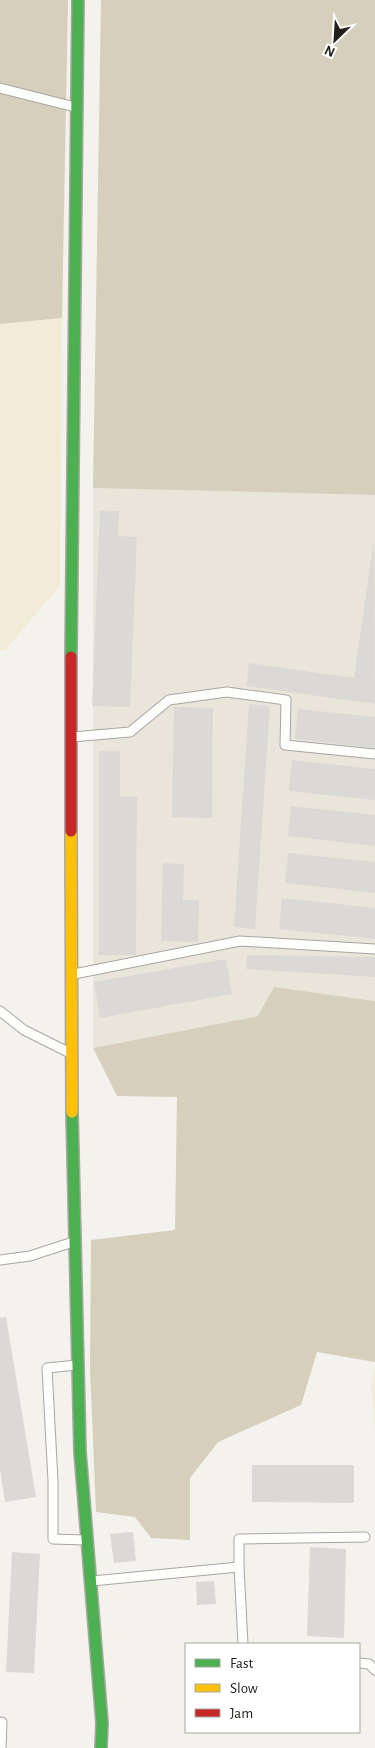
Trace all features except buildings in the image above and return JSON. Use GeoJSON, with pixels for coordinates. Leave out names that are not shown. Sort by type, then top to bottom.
{"type":"FeatureCollection","features":[{"type":"Feature","properties":{"kind":"street"},"geometry":{"type":"LineString","coordinates":[[78,0],[70,737],[73,974],[71,1054],[80,1452],[92,1581],[102,1724],[101,1748]]}},
{"type":"Feature","properties":{"kind":"lane"},"geometry":{"type":"LineString","coordinates":[[0,88],[78,108]]}},
{"type":"Feature","properties":{"kind":"lane"},"geometry":{"type":"LineString","coordinates":[[70,737],[130,732],[169,700],[228,692],[286,700],[285,745],[375,754]]}},
{"type":"Feature","properties":{"kind":"lane"},"geometry":{"type":"LineString","coordinates":[[73,974],[240,941],[375,949]]}},
{"type":"Feature","properties":{"kind":"lane"},"geometry":{"type":"LineString","coordinates":[[0,1011],[24,1030],[71,1054]]}},
{"type":"Feature","properties":{"kind":"lane"},"geometry":{"type":"LineString","coordinates":[[0,1260],[30,1256],[76,1242]]}},
{"type":"Feature","properties":{"kind":"lane"},"geometry":{"type":"LineString","coordinates":[[78,1364],[47,1368],[53,1481],[53,1539],[87,1540]]}},
{"type":"Feature","properties":{"kind":"lane"},"geometry":{"type":"LineString","coordinates":[[243,1643],[239,1539],[365,1537]]}},
{"type":"Feature","properties":{"kind":"lane"},"geometry":{"type":"LineString","coordinates":[[92,1581],[239,1567]]}},
{"type":"Feature","properties":{"kind":"lane"},"geometry":{"type":"LineString","coordinates":[[360,1663],[369,1664],[375,1670]]}},
{"type":"Feature","properties":{"kind":"lane"},"geometry":{"type":"LineString","coordinates":[[2,1722],[2,1748]]}},
{"type":"Feature","properties":{"kind":"shaded area"},"geometry":{"type":"Polygon","coordinates":[[[0,0],[68,0],[62,318],[0,324],[0,0]]]}},
{"type":"Feature","properties":{"kind":"shaded area"},"geometry":{"type":"Polygon","coordinates":[[[101,0],[375,0],[375,495],[93,488],[101,0]]]}},
{"type":"Feature","properties":{"kind":"shaded area"},"geometry":{"type":"Polygon","coordinates":[[[62,318],[60,586],[5,650],[0,650],[0,324],[62,318]]]}},
{"type":"Feature","properties":{"kind":"shaded area"},"geometry":{"type":"Polygon","coordinates":[[[93,488],[375,495],[375,1001],[274,987],[259,1016],[93,1048],[93,488]]]}},
{"type":"Feature","properties":{"kind":"shaded area"},"geometry":{"type":"Polygon","coordinates":[[[274,987],[375,1001],[375,1362],[317,1352],[301,1405],[218,1442],[190,1478],[190,1540],[151,1538],[135,1517],[96,1512],[90,1368],[91,1240],[175,1230],[177,1097],[117,1096],[93,1048],[258,1016],[274,987]]]}},
{"type":"Feature","properties":{"kind":"shaded area"},"geometry":{"type":"Polygon","coordinates":[[[375,1367],[375,1431],[371,1386],[375,1367]]]}},
{"type":"Feature","properties":{"kind":"traffic: fast"},"geometry":{"type":"LineString","coordinates":[[71,657],[78,0]]}},
{"type":"Feature","properties":{"kind":"traffic: fast"},"geometry":{"type":"LineString","coordinates":[[72,1112],[80,1452],[102,1723],[101,1748]]}},
{"type":"Feature","properties":{"kind":"traffic: slow"},"geometry":{"type":"LineString","coordinates":[[71,831],[72,1112]]}},
{"type":"Feature","properties":{"kind":"traffic: jam"},"geometry":{"type":"LineString","coordinates":[[71,657],[71,831]]}}]}
